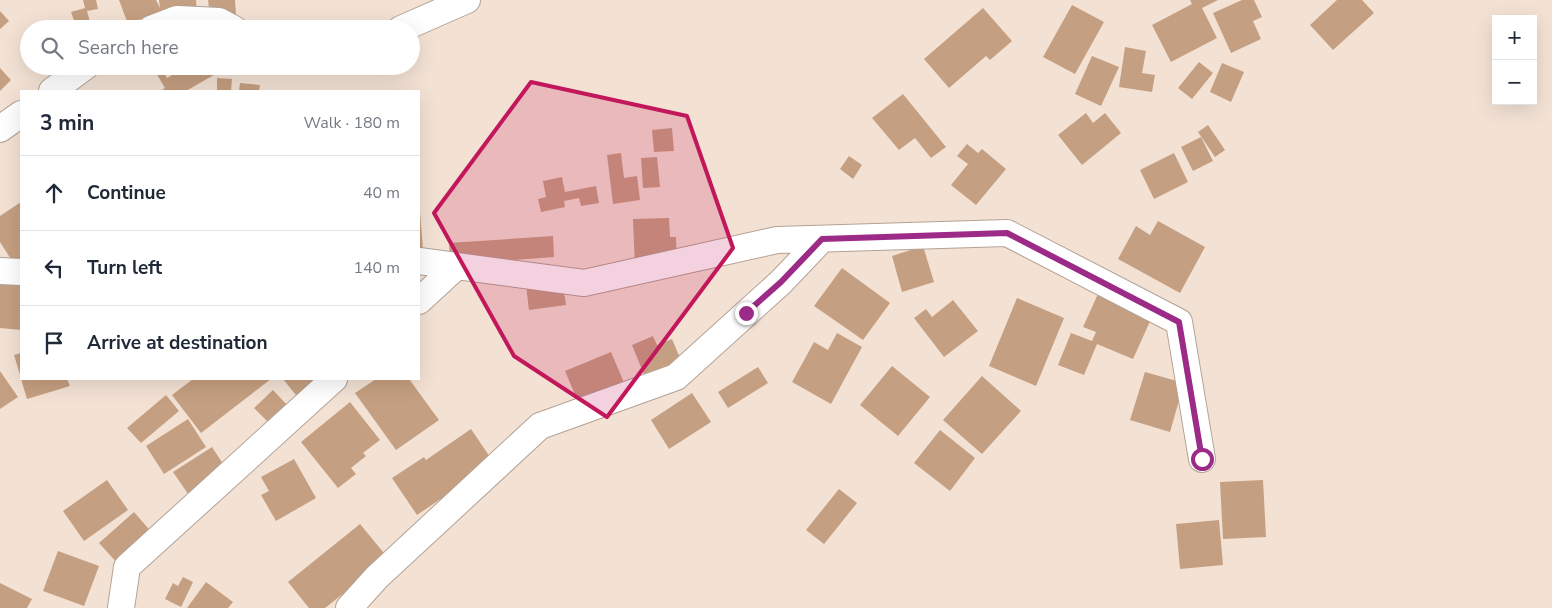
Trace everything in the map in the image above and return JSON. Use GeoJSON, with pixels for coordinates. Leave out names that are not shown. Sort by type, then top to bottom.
{"type":"FeatureCollection","features":[{"type":"Feature","properties":{"kind":"street"},"geometry":{"type":"LineString","coordinates":[[420,21],[467,0]]}},
{"type":"Feature","properties":{"kind":"street"},"geometry":{"type":"LineString","coordinates":[[174,20],[198,20]]}},
{"type":"Feature","properties":{"kind":"street"},"geometry":{"type":"LineString","coordinates":[[53,90],[74,75]]}},
{"type":"Feature","properties":{"kind":"street"},"geometry":{"type":"LineString","coordinates":[[0,130],[20,115]]}},
{"type":"Feature","properties":{"kind":"street"},"geometry":{"type":"LineString","coordinates":[[420,261],[584,283],[777,240],[1007,233],[1179,322],[1202,459]]}},
{"type":"Feature","properties":{"kind":"street"},"geometry":{"type":"LineString","coordinates":[[349,608],[378,577],[540,426],[676,376],[781,282],[822,239]]}},
{"type":"Feature","properties":{"kind":"street"},"geometry":{"type":"LineString","coordinates":[[420,300],[457,266]]}},
{"type":"Feature","properties":{"kind":"street"},"geometry":{"type":"LineString","coordinates":[[0,271],[20,272]]}},
{"type":"Feature","properties":{"kind":"street"},"geometry":{"type":"LineString","coordinates":[[121,608],[127,567],[333,380]]}},
{"type":"Feature","properties":{"kind":"highlighted area"},"geometry":{"type":"Polygon","coordinates":[[[531,82],[687,116],[733,248],[607,417],[514,356],[434,213],[531,82]]]}},
{"type":"Feature","properties":{"kind":"building"},"geometry":{"type":"Polygon","coordinates":[[[83,0],[96,0],[98,9],[87,11],[90,20],[74,20],[71,12],[85,8],[83,0]]]}},
{"type":"Feature","properties":{"kind":"building"},"geometry":{"type":"Polygon","coordinates":[[[119,0],[156,0],[160,8],[159,0],[196,0],[198,20],[188,20],[160,12],[139,20],[126,20],[119,0]]]}},
{"type":"Feature","properties":{"kind":"building"},"geometry":{"type":"Polygon","coordinates":[[[208,0],[235,0],[236,15],[210,17],[208,0]]]}},
{"type":"Feature","properties":{"kind":"building"},"geometry":{"type":"Polygon","coordinates":[[[1190,0],[1218,0],[1202,8],[1217,38],[1171,62],[1152,25],[1192,4],[1190,0]]]}},
{"type":"Feature","properties":{"kind":"building"},"geometry":{"type":"Polygon","coordinates":[[[1242,0],[1254,0],[1262,17],[1253,21],[1261,39],[1231,53],[1213,13],[1242,0]]]}},
{"type":"Feature","properties":{"kind":"building"},"geometry":{"type":"Polygon","coordinates":[[[1337,0],[1362,0],[1374,13],[1333,50],[1310,25],[1337,0]]]}},
{"type":"Feature","properties":{"kind":"building"},"geometry":{"type":"Polygon","coordinates":[[[1072,5],[1104,22],[1075,74],[1043,57],[1072,5]]]}},
{"type":"Feature","properties":{"kind":"building"},"geometry":{"type":"Polygon","coordinates":[[[983,8],[1012,41],[990,60],[986,56],[949,88],[924,59],[983,8]]]}},
{"type":"Feature","properties":{"kind":"building"},"geometry":{"type":"Polygon","coordinates":[[[0,11],[9,21],[0,29],[0,11]]]}},
{"type":"Feature","properties":{"kind":"building"},"geometry":{"type":"Polygon","coordinates":[[[1125,47],[1146,51],[1142,73],[1155,75],[1152,92],[1119,87],[1125,47]]]}},
{"type":"Feature","properties":{"kind":"building"},"geometry":{"type":"Polygon","coordinates":[[[1092,56],[1119,67],[1101,106],[1075,94],[1092,56]]]}},
{"type":"Feature","properties":{"kind":"building"},"geometry":{"type":"Polygon","coordinates":[[[1199,62],[1213,73],[1192,99],[1178,88],[1199,62]]]}},
{"type":"Feature","properties":{"kind":"building"},"geometry":{"type":"Polygon","coordinates":[[[1222,63],[1244,72],[1231,102],[1210,92],[1222,63]]]}},
{"type":"Feature","properties":{"kind":"building"},"geometry":{"type":"Polygon","coordinates":[[[0,68],[11,80],[0,91],[0,68]]]}},
{"type":"Feature","properties":{"kind":"building"},"geometry":{"type":"Polygon","coordinates":[[[157,75],[166,75],[167,78],[172,75],[214,75],[188,90],[162,90],[165,88],[157,75]]]}},
{"type":"Feature","properties":{"kind":"building"},"geometry":{"type":"Polygon","coordinates":[[[217,78],[232,79],[231,90],[217,90],[217,78]]]}},
{"type":"Feature","properties":{"kind":"building"},"geometry":{"type":"Polygon","coordinates":[[[240,83],[260,85],[259,90],[239,90],[240,83]]]}},
{"type":"Feature","properties":{"kind":"building"},"geometry":{"type":"Polygon","coordinates":[[[903,94],[946,147],[931,158],[915,138],[899,150],[872,118],[903,94]]]}},
{"type":"Feature","properties":{"kind":"building"},"geometry":{"type":"Polygon","coordinates":[[[1086,113],[1093,123],[1105,113],[1121,133],[1082,165],[1058,135],[1086,113]]]}},
{"type":"Feature","properties":{"kind":"building"},"geometry":{"type":"Polygon","coordinates":[[[1208,125],[1225,150],[1215,157],[1198,132],[1208,125]]]}},
{"type":"Feature","properties":{"kind":"building"},"geometry":{"type":"Polygon","coordinates":[[[672,128],[674,151],[654,152],[652,130],[672,128]]]}},
{"type":"Feature","properties":{"kind":"building"},"geometry":{"type":"Polygon","coordinates":[[[1201,137],[1213,161],[1193,171],[1181,147],[1201,137]]]}},
{"type":"Feature","properties":{"kind":"building"},"geometry":{"type":"Polygon","coordinates":[[[967,144],[978,153],[982,149],[1006,169],[976,205],[951,185],[968,164],[957,156],[967,144]]]}},
{"type":"Feature","properties":{"kind":"building"},"geometry":{"type":"Polygon","coordinates":[[[621,153],[624,178],[637,176],[640,200],[613,204],[607,155],[621,153]]]}},
{"type":"Feature","properties":{"kind":"building"},"geometry":{"type":"Polygon","coordinates":[[[1174,153],[1188,182],[1154,199],[1140,170],[1174,153]]]}},
{"type":"Feature","properties":{"kind":"building"},"geometry":{"type":"Polygon","coordinates":[[[849,156],[862,165],[853,179],[840,169],[849,156]]]}},
{"type":"Feature","properties":{"kind":"building"},"geometry":{"type":"Polygon","coordinates":[[[657,157],[660,187],[643,188],[641,158],[657,157]]]}},
{"type":"Feature","properties":{"kind":"building"},"geometry":{"type":"Polygon","coordinates":[[[562,177],[565,192],[596,186],[599,203],[581,206],[579,198],[564,201],[565,207],[541,212],[538,199],[546,197],[543,181],[562,177]]]}},
{"type":"Feature","properties":{"kind":"building"},"geometry":{"type":"Polygon","coordinates":[[[20,203],[20,260],[14,264],[0,242],[0,216],[20,203]]]}},
{"type":"Feature","properties":{"kind":"building"},"geometry":{"type":"Polygon","coordinates":[[[420,211],[423,250],[420,251],[420,211]]]}},
{"type":"Feature","properties":{"kind":"building"},"geometry":{"type":"Polygon","coordinates":[[[669,218],[670,237],[676,237],[677,266],[635,268],[633,219],[669,218]]]}},
{"type":"Feature","properties":{"kind":"building"},"geometry":{"type":"Polygon","coordinates":[[[1158,221],[1205,247],[1180,293],[1118,259],[1136,226],[1150,235],[1158,221]]]}},
{"type":"Feature","properties":{"kind":"building"},"geometry":{"type":"Polygon","coordinates":[[[553,236],[554,257],[450,265],[449,243],[553,236]]]}},
{"type":"Feature","properties":{"kind":"building"},"geometry":{"type":"Polygon","coordinates":[[[923,246],[934,282],[902,292],[892,256],[923,246]]]}},
{"type":"Feature","properties":{"kind":"building"},"geometry":{"type":"Polygon","coordinates":[[[842,268],[890,303],[863,340],[814,306],[842,268]]]}},
{"type":"Feature","properties":{"kind":"building"},"geometry":{"type":"Polygon","coordinates":[[[561,271],[566,305],[529,310],[525,277],[561,271]]]}},
{"type":"Feature","properties":{"kind":"building"},"geometry":{"type":"Polygon","coordinates":[[[0,278],[20,280],[20,330],[0,328],[0,278]]]}},
{"type":"Feature","properties":{"kind":"building"},"geometry":{"type":"Polygon","coordinates":[[[1102,285],[1156,308],[1133,359],[1097,344],[1084,375],[1058,365],[1071,333],[1092,341],[1096,332],[1083,327],[1102,285]]]}},
{"type":"Feature","properties":{"kind":"building"},"geometry":{"type":"Polygon","coordinates":[[[1017,298],[1064,318],[1036,386],[989,366],[1017,298]]]}},
{"type":"Feature","properties":{"kind":"building"},"geometry":{"type":"Polygon","coordinates":[[[953,300],[978,331],[944,357],[914,318],[926,309],[932,317],[953,300]]]}},
{"type":"Feature","properties":{"kind":"building"},"geometry":{"type":"Polygon","coordinates":[[[837,333],[862,347],[831,404],[792,382],[814,342],[828,350],[837,333]]]}},
{"type":"Feature","properties":{"kind":"building"},"geometry":{"type":"Polygon","coordinates":[[[653,336],[657,345],[672,339],[686,372],[649,387],[632,345],[653,336]]]}},
{"type":"Feature","properties":{"kind":"building"},"geometry":{"type":"Polygon","coordinates":[[[611,352],[631,399],[585,418],[565,371],[611,352]]]}},
{"type":"Feature","properties":{"kind":"building"},"geometry":{"type":"Polygon","coordinates":[[[20,353],[20,375],[14,355],[20,353]]]}},
{"type":"Feature","properties":{"kind":"building"},"geometry":{"type":"Polygon","coordinates":[[[892,366],[930,397],[898,436],[860,405],[892,366]]]}},
{"type":"Feature","properties":{"kind":"building"},"geometry":{"type":"Polygon","coordinates":[[[758,367],[768,383],[728,408],[718,392],[758,367]]]}},
{"type":"Feature","properties":{"kind":"building"},"geometry":{"type":"Polygon","coordinates":[[[0,371],[18,397],[0,409],[0,371]]]}},
{"type":"Feature","properties":{"kind":"building"},"geometry":{"type":"Polygon","coordinates":[[[1145,372],[1184,383],[1170,432],[1130,420],[1145,372]]]}},
{"type":"Feature","properties":{"kind":"building"},"geometry":{"type":"Polygon","coordinates":[[[982,376],[1021,411],[982,454],[943,420],[982,376]]]}},
{"type":"Feature","properties":{"kind":"building"},"geometry":{"type":"Polygon","coordinates":[[[21,380],[67,380],[70,386],[27,399],[21,380]]]}},
{"type":"Feature","properties":{"kind":"building"},"geometry":{"type":"Polygon","coordinates":[[[192,380],[270,380],[201,433],[172,395],[192,380]]]}},
{"type":"Feature","properties":{"kind":"building"},"geometry":{"type":"Polygon","coordinates":[[[284,380],[336,380],[304,405],[284,380]]]}},
{"type":"Feature","properties":{"kind":"building"},"geometry":{"type":"Polygon","coordinates":[[[374,380],[410,380],[439,420],[396,450],[355,393],[374,380]]]}},
{"type":"Feature","properties":{"kind":"building"},"geometry":{"type":"Polygon","coordinates":[[[273,390],[290,408],[272,426],[254,408],[273,390]]]}},
{"type":"Feature","properties":{"kind":"building"},"geometry":{"type":"Polygon","coordinates":[[[692,393],[711,422],[669,449],[651,420],[692,393]]]}},
{"type":"Feature","properties":{"kind":"building"},"geometry":{"type":"Polygon","coordinates":[[[166,395],[179,411],[141,443],[127,428],[166,395]]]}},
{"type":"Feature","properties":{"kind":"building"},"geometry":{"type":"Polygon","coordinates":[[[350,402],[380,440],[363,453],[366,456],[351,468],[356,474],[338,488],[301,442],[350,402]]]}},
{"type":"Feature","properties":{"kind":"building"},"geometry":{"type":"Polygon","coordinates":[[[188,419],[206,447],[164,474],[146,446],[188,419]]]}},
{"type":"Feature","properties":{"kind":"building"},"geometry":{"type":"Polygon","coordinates":[[[471,429],[494,463],[417,515],[392,478],[424,457],[426,460],[471,429]]]}},
{"type":"Feature","properties":{"kind":"building"},"geometry":{"type":"Polygon","coordinates":[[[940,430],[975,458],[950,491],[914,463],[940,430]]]}},
{"type":"Feature","properties":{"kind":"building"},"geometry":{"type":"Polygon","coordinates":[[[212,447],[233,479],[195,504],[173,472],[212,447]]]}},
{"type":"Feature","properties":{"kind":"building"},"geometry":{"type":"Polygon","coordinates":[[[294,459],[316,498],[276,521],[261,495],[269,491],[261,477],[294,459]]]}},
{"type":"Feature","properties":{"kind":"building"},"geometry":{"type":"Polygon","coordinates":[[[107,480],[128,510],[84,541],[63,511],[107,480]]]}},
{"type":"Feature","properties":{"kind":"building"},"geometry":{"type":"Polygon","coordinates":[[[1263,480],[1266,537],[1223,539],[1220,482],[1263,480]]]}},
{"type":"Feature","properties":{"kind":"building"},"geometry":{"type":"Polygon","coordinates":[[[839,489],[857,503],[824,544],[806,530],[839,489]]]}},
{"type":"Feature","properties":{"kind":"building"},"geometry":{"type":"Polygon","coordinates":[[[134,512],[154,535],[119,565],[99,543],[134,512]]]}},
{"type":"Feature","properties":{"kind":"building"},"geometry":{"type":"Polygon","coordinates":[[[1219,520],[1223,565],[1180,569],[1176,524],[1219,520]]]}},
{"type":"Feature","properties":{"kind":"building"},"geometry":{"type":"Polygon","coordinates":[[[360,524],[388,558],[325,608],[309,608],[288,582],[360,524]]]}},
{"type":"Feature","properties":{"kind":"building"},"geometry":{"type":"Polygon","coordinates":[[[58,551],[99,566],[84,606],[43,591],[58,551]]]}},
{"type":"Feature","properties":{"kind":"building"},"geometry":{"type":"Polygon","coordinates":[[[183,577],[193,582],[181,607],[165,599],[173,583],[178,586],[183,577]]]}},
{"type":"Feature","properties":{"kind":"building"},"geometry":{"type":"Polygon","coordinates":[[[206,582],[233,602],[228,608],[187,608],[206,582]]]}},
{"type":"Feature","properties":{"kind":"building"},"geometry":{"type":"Polygon","coordinates":[[[0,583],[32,599],[27,608],[0,608],[0,583]]]}},
{"type":"Feature","properties":{"kind":"route"},"geometry":{"type":"LineString","coordinates":[[746,313],[781,282],[822,239],[1007,233],[1179,322],[1202,459]]}}]}
